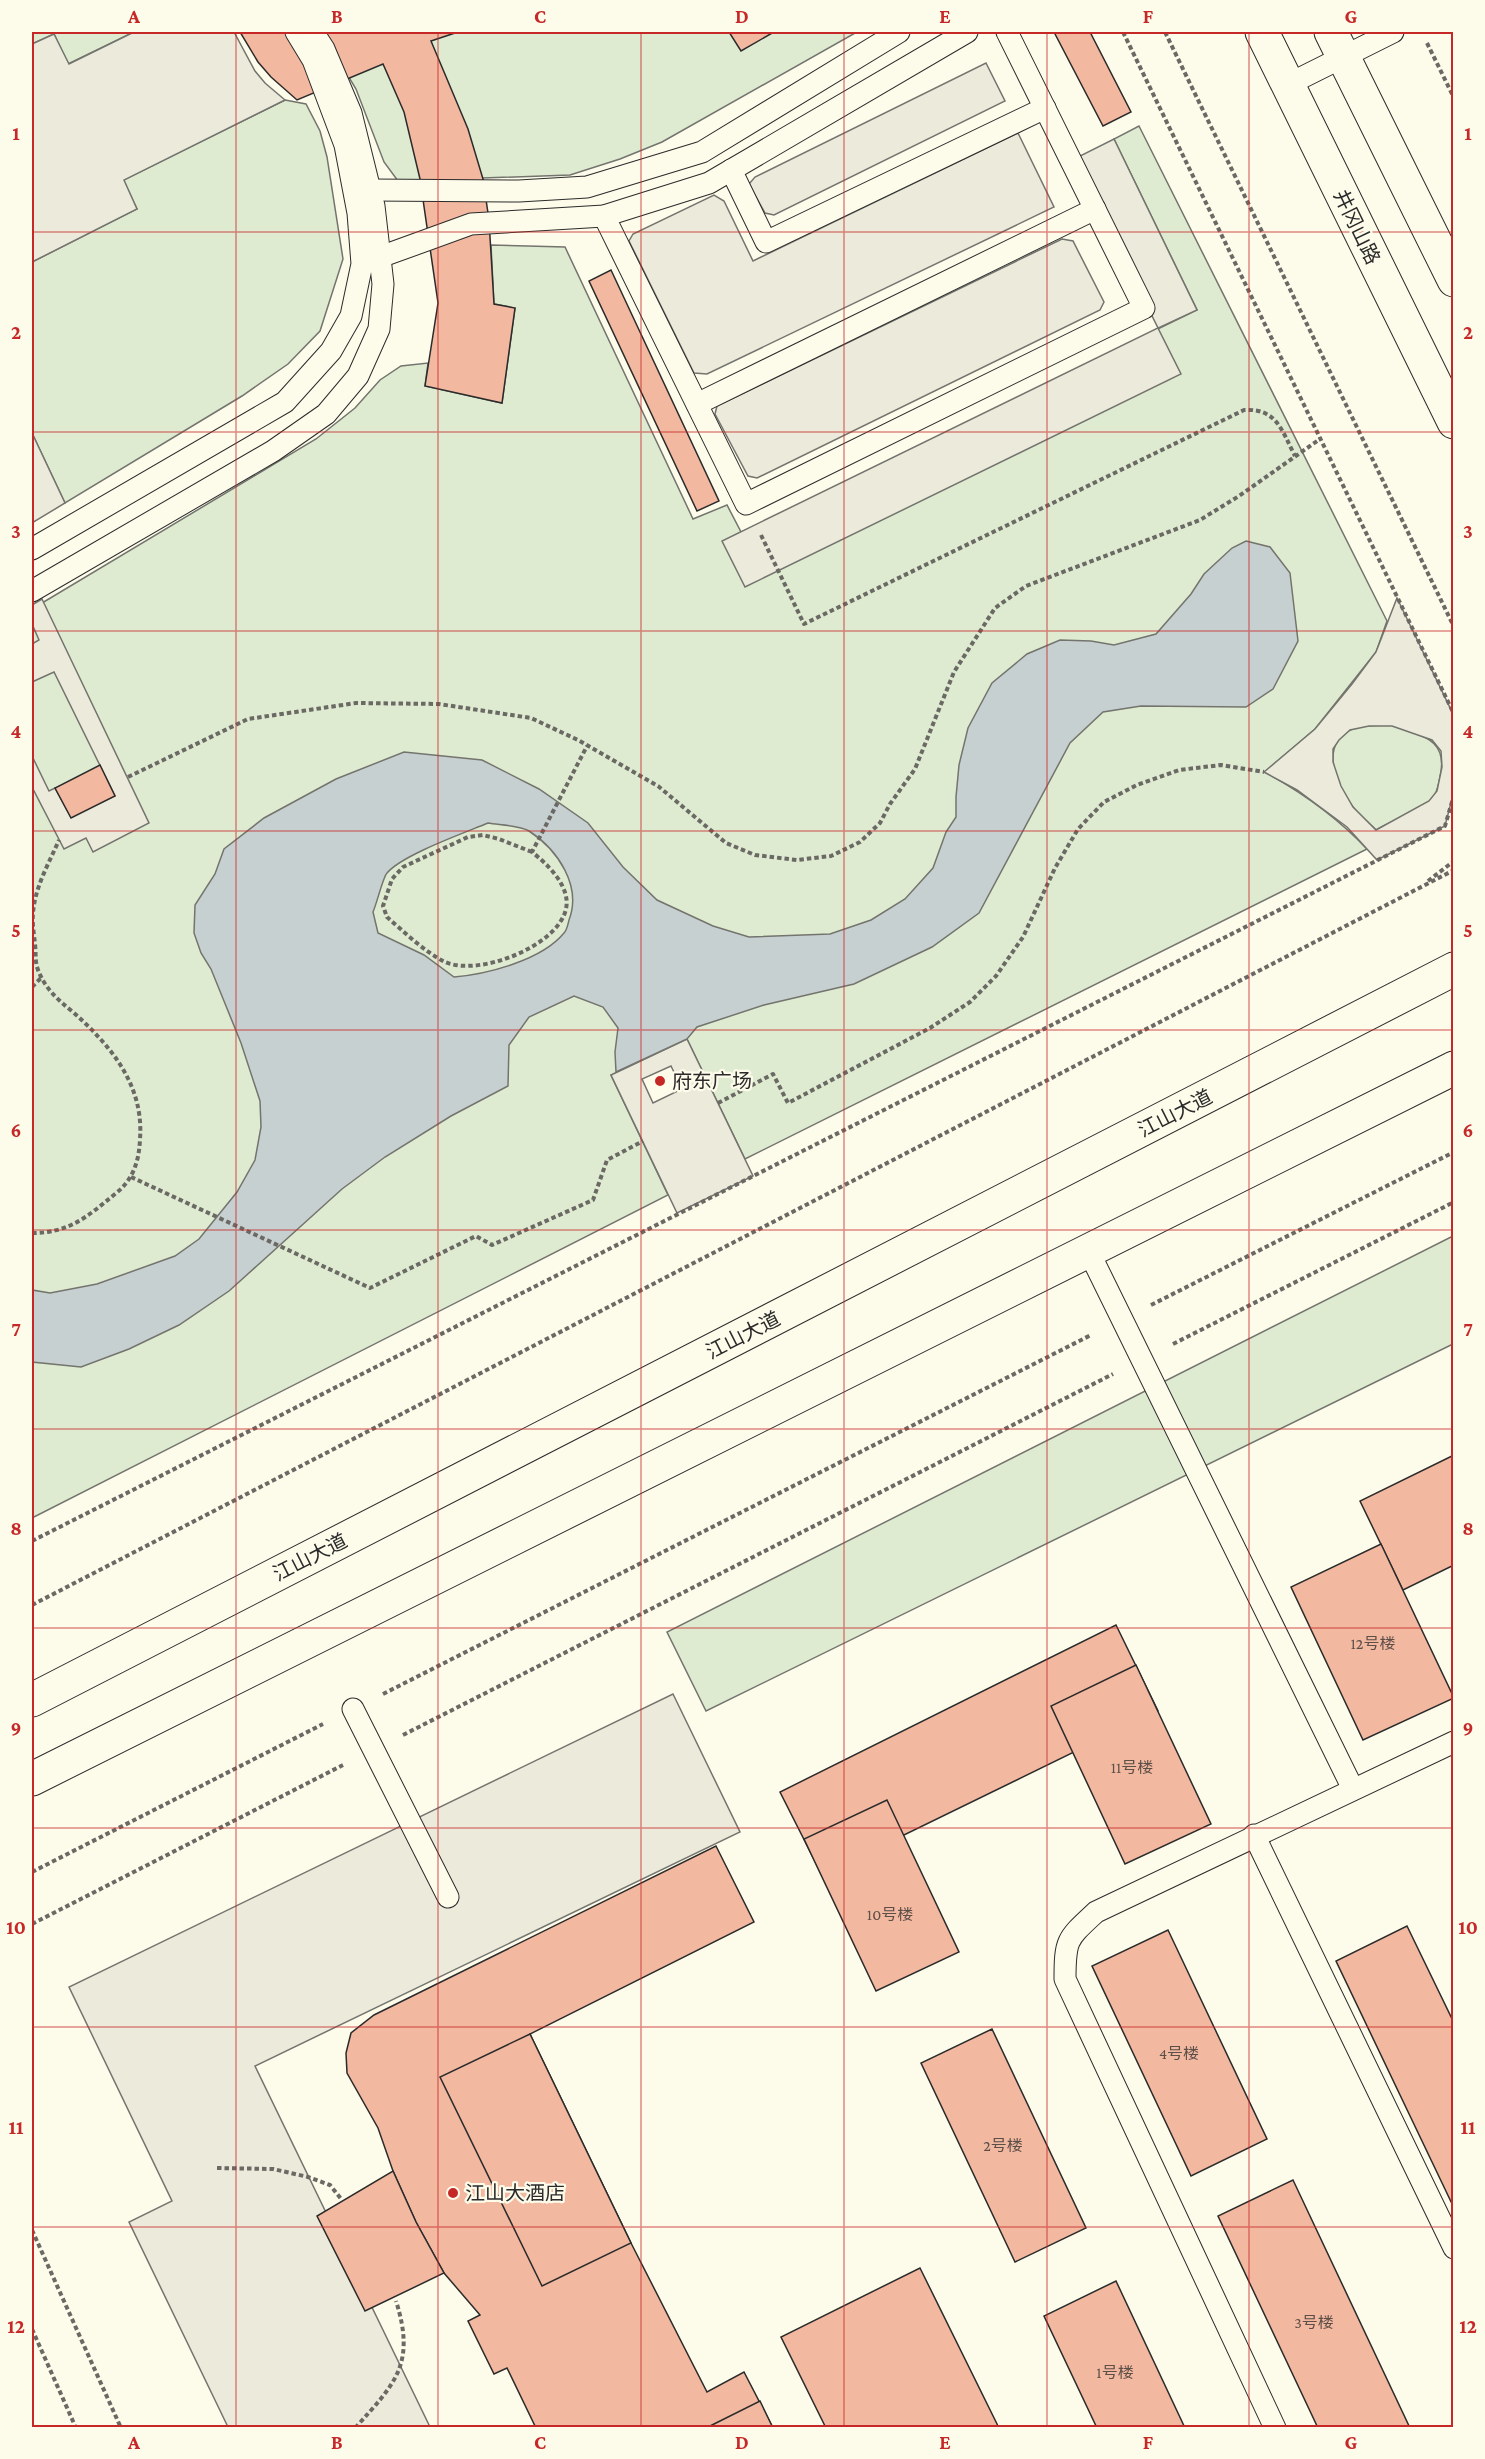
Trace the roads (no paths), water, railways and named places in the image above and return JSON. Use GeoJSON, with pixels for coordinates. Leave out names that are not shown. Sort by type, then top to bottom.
{"type":"FeatureCollection","features":[{"type":"Feature","properties":{"kind":"main road","name":"井冈山路"},"geometry":{"type":"LineString","coordinates":[[1262,32],[1454,422]]}},
{"type":"Feature","properties":{"kind":"main road"},"geometry":{"type":"LineString","coordinates":[[1337,44],[1454,280]]}},
{"type":"Feature","properties":{"kind":"main road","name":"江山大道"},"geometry":{"type":"LineString","coordinates":[[32,1700],[1452,969]]}},
{"type":"Feature","properties":{"kind":"main road"},"geometry":{"type":"LineString","coordinates":[[35,1778],[1454,1068]]}},
{"type":"Feature","properties":{"kind":"main road"},"geometry":{"type":"LineString","coordinates":[[32,1685],[147,1641]]}},
{"type":"Feature","properties":{"kind":"lane"},"geometry":{"type":"LineString","coordinates":[[32,549],[285,402],[331,351],[351,316],[362,264],[358,213],[345,145],[313,60],[296,32]]}},
{"type":"Feature","properties":{"kind":"lane"},"geometry":{"type":"LineString","coordinates":[[32,591],[273,451],[326,414],[358,376],[379,329],[383,284],[380,257],[371,190],[351,113],[324,49],[314,32]]}},
{"type":"Feature","properties":{"kind":"lane"},"geometry":{"type":"LineString","coordinates":[[371,190],[519,191],[586,187],[702,152],[877,37],[899,32]]}},
{"type":"Feature","properties":{"kind":"lane"},"geometry":{"type":"LineString","coordinates":[[380,257],[471,224],[604,216],[709,183],[967,32]]}},
{"type":"Feature","properties":{"kind":"lane"},"geometry":{"type":"LineString","coordinates":[[604,216],[746,504],[1144,308],[1007,32]]}},
{"type":"Feature","properties":{"kind":"lane"},"geometry":{"type":"LineString","coordinates":[[1287,85],[1337,44],[1393,32]]}},
{"type":"Feature","properties":{"kind":"lane"},"geometry":{"type":"LineString","coordinates":[[731,170],[766,242],[1045,108]]}},
{"type":"Feature","properties":{"kind":"lane"},"geometry":{"type":"LineString","coordinates":[[697,404],[1095,209]]}},
{"type":"Feature","properties":{"kind":"lane"},"geometry":{"type":"LineString","coordinates":[[1088,1250],[1353,1789]]}},
{"type":"Feature","properties":{"kind":"lane"},"geometry":{"type":"LineString","coordinates":[[352,1709],[448,1898]]}},
{"type":"Feature","properties":{"kind":"lane"},"geometry":{"type":"LineString","coordinates":[[1275,2427],[1065,1979],[1065,1948],[1075,1932],[1096,1912],[1254,1834],[1451,1748]]}},
{"type":"Feature","properties":{"kind":"lane"},"geometry":{"type":"LineString","coordinates":[[1254,1834],[1454,2248]]}},
{"type":"Feature","properties":{"kind":"place","name":"府东广场"},"geometry":{"type":"Point","coordinates":[660,1081]}},
{"type":"Feature","properties":{"kind":"place","name":"江山大酒店"},"geometry":{"type":"Point","coordinates":[453,2193]}}]}
